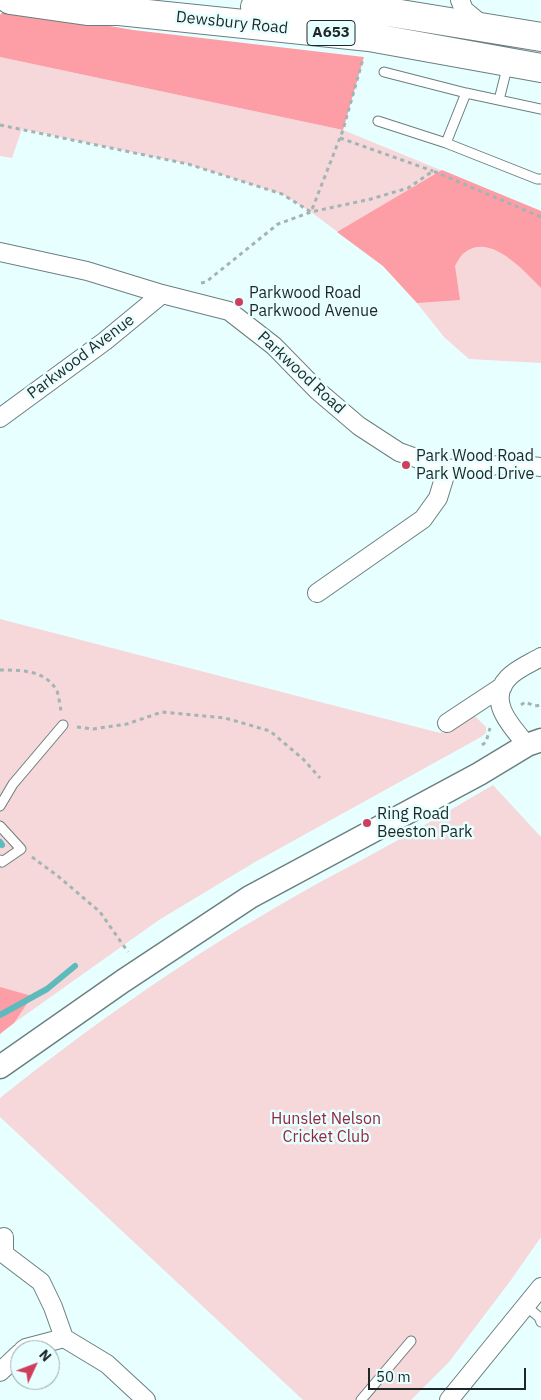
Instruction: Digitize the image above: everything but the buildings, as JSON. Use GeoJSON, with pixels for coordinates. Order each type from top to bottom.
{"type":"FeatureCollection","features":[{"type":"Feature","properties":{"kind":"main road","name":"Dewsbury Road"},"geometry":{"type":"LineString","coordinates":[[10,0],[87,11],[119,4],[369,37],[541,68]]}},
{"type":"Feature","properties":{"kind":"main road","name":"Dewsbury Road"},"geometry":{"type":"LineString","coordinates":[[186,0],[280,10],[388,12],[541,37]]}},
{"type":"Feature","properties":{"kind":"main road"},"geometry":{"type":"LineString","coordinates":[[332,0],[388,12]]}},
{"type":"Feature","properties":{"kind":"street"},"geometry":{"type":"LineString","coordinates":[[460,0],[464,10],[485,28]]}},
{"type":"Feature","properties":{"kind":"street","name":"Parkwood Road"},"geometry":{"type":"LineString","coordinates":[[0,252],[87,270],[162,294],[229,310],[274,346],[318,391],[358,426],[399,452],[447,469],[514,464],[541,467]]}},
{"type":"Feature","properties":{"kind":"street","name":"Parkwood Avenue"},"geometry":{"type":"LineString","coordinates":[[0,418],[105,341],[162,294]]}},
{"type":"Feature","properties":{"kind":"street"},"geometry":{"type":"LineString","coordinates":[[317,593],[423,519],[438,498],[447,469]]}},
{"type":"Feature","properties":{"kind":"street"},"geometry":{"type":"LineString","coordinates":[[534,743],[505,718],[499,700],[502,686],[508,677],[541,657]]}},
{"type":"Feature","properties":{"kind":"street"},"geometry":{"type":"LineString","coordinates":[[448,723],[502,686]]}},
{"type":"Feature","properties":{"kind":"street"},"geometry":{"type":"LineString","coordinates":[[0,1067],[140,969],[250,897],[534,743],[541,727]]}},
{"type":"Feature","properties":{"kind":"street"},"geometry":{"type":"LineString","coordinates":[[2,1245],[40,1282],[53,1307],[64,1338],[107,1364],[146,1400]]}},
{"type":"Feature","properties":{"kind":"street"},"geometry":{"type":"LineString","coordinates":[[449,1400],[541,1288]]}},
{"type":"Feature","properties":{"kind":"street"},"geometry":{"type":"LineString","coordinates":[[56,1340],[64,1338]]}},
{"type":"Feature","properties":{"kind":"street"},"geometry":{"type":"LineString","coordinates":[[0,1372],[10,1362]]}},
{"type":"Feature","properties":{"kind":"lane"},"geometry":{"type":"LineString","coordinates":[[499,100],[509,62]]}},
{"type":"Feature","properties":{"kind":"lane"},"geometry":{"type":"LineString","coordinates":[[384,72],[466,93],[541,109]]}},
{"type":"Feature","properties":{"kind":"lane"},"geometry":{"type":"LineString","coordinates":[[446,143],[466,93]]}},
{"type":"Feature","properties":{"kind":"lane"},"geometry":{"type":"LineString","coordinates":[[378,122],[446,143],[541,179]]}},
{"type":"Feature","properties":{"kind":"lane"},"geometry":{"type":"LineString","coordinates":[[0,806],[13,784],[63,725]]}},
{"type":"Feature","properties":{"kind":"lane"},"geometry":{"type":"LineString","coordinates":[[0,826],[21,849],[2,862],[0,860]]}},
{"type":"Feature","properties":{"kind":"lane"},"geometry":{"type":"LineString","coordinates":[[526,1306],[539,1317],[541,1322]]}},
{"type":"Feature","properties":{"kind":"lane"},"geometry":{"type":"LineString","coordinates":[[361,1400],[411,1341]]}},
{"type":"Feature","properties":{"kind":"path"},"geometry":{"type":"LineString","coordinates":[[311,212],[340,138],[369,37]]}},
{"type":"Feature","properties":{"kind":"path"},"geometry":{"type":"LineString","coordinates":[[0,125],[188,164],[282,194],[311,212]]}},
{"type":"Feature","properties":{"kind":"path"},"geometry":{"type":"LineString","coordinates":[[340,138],[433,171],[541,216]]}},
{"type":"Feature","properties":{"kind":"path"},"geometry":{"type":"LineString","coordinates":[[197,284],[206,282],[278,224],[311,212],[371,199],[408,188],[433,171]]}},
{"type":"Feature","properties":{"kind":"path"},"geometry":{"type":"LineString","coordinates":[[0,670],[24,670],[46,678],[57,692],[63,725],[92,729],[127,724],[162,712],[225,718],[270,731],[303,759],[320,778]]}},
{"type":"Feature","properties":{"kind":"path"},"geometry":{"type":"LineString","coordinates":[[21,849],[59,877],[100,912],[140,969]]}},
{"type":"Feature","properties":{"kind":"green space"},"geometry":{"type":"Polygon","coordinates":[[[0,57],[343,130],[541,211],[541,363],[469,359],[444,337],[417,303],[383,266],[311,212],[282,194],[188,164],[22,129],[12,158],[0,156],[0,57]]]}},
{"type":"Feature","properties":{"kind":"green space"},"geometry":{"type":"Polygon","coordinates":[[[0,619],[440,733],[465,717],[476,717],[486,727],[486,733],[255,862],[159,920],[0,1033],[0,619]]]}},
{"type":"Feature","properties":{"kind":"green space","name":"Hunslet Nelson Cricket Club"},"geometry":{"type":"Polygon","coordinates":[[[493,785],[541,837],[541,1237],[449,1362],[411,1400],[303,1400],[0,1117],[0,1098],[108,1016],[221,940],[493,785]]]}},
{"type":"Feature","properties":{"kind":"shaded area"},"geometry":{"type":"Polygon","coordinates":[[[6,8],[133,30],[364,57],[343,130],[0,57],[0,15],[6,8]]]}},
{"type":"Feature","properties":{"kind":"shaded area"},"geometry":{"type":"Polygon","coordinates":[[[442,170],[541,211],[541,288],[516,263],[506,256],[484,247],[474,248],[464,253],[455,266],[460,300],[417,303],[383,266],[337,232],[442,170]]]}},
{"type":"Feature","properties":{"kind":"shaded area"},"geometry":{"type":"Polygon","coordinates":[[[0,987],[32,996],[14,1023],[0,1034],[0,987]]]}},
{"type":"Feature","properties":{"kind":"waterway"},"geometry":{"type":"LineString","coordinates":[[0,1015],[47,989],[75,966]]}},
{"type":"Feature","properties":{"kind":"place","name":"Parkwood Road Parkwood Avenue"},"geometry":{"type":"Point","coordinates":[239,302]}},
{"type":"Feature","properties":{"kind":"place","name":"Park Wood Road Park Wood Drive"},"geometry":{"type":"Point","coordinates":[406,465]}},
{"type":"Feature","properties":{"kind":"place","name":"Ring Road Beeston Park"},"geometry":{"type":"Point","coordinates":[367,823]}}]}
